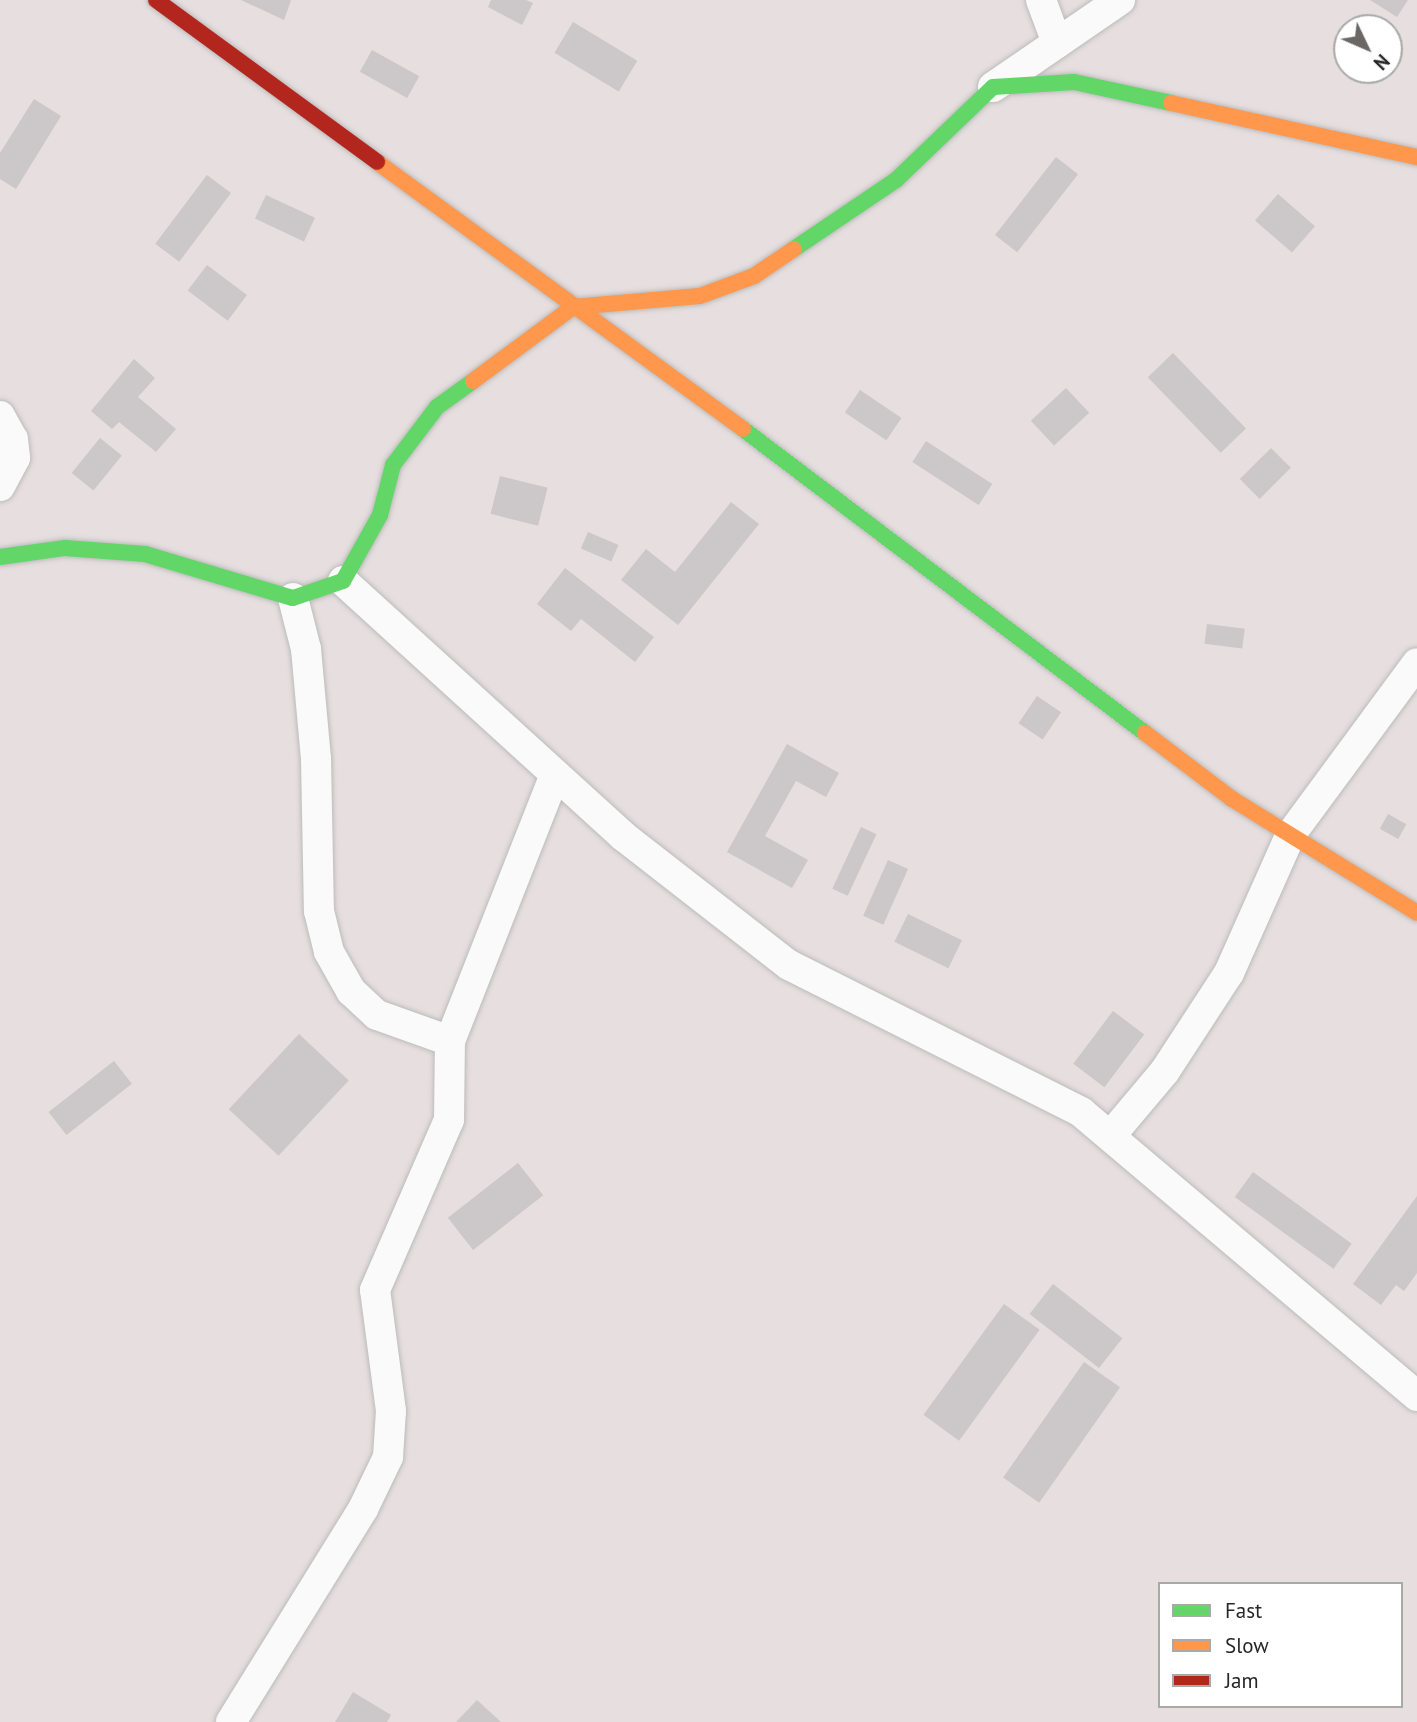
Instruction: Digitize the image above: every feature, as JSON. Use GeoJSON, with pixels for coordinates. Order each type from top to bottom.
{"type":"FeatureCollection","features":[{"type":"Feature","properties":{"kind":"street"},"geometry":{"type":"LineString","coordinates":[[156,0],[1233,799],[1417,914]]}},
{"type":"Feature","properties":{"kind":"street"},"geometry":{"type":"LineString","coordinates":[[1041,0],[1057,43]]}},
{"type":"Feature","properties":{"kind":"street"},"geometry":{"type":"LineString","coordinates":[[0,557],[65,548],[145,554],[293,598],[343,581],[380,515],[393,465],[411,437],[437,407],[573,307],[700,296],[754,276],[896,180],[993,87],[1120,0]]}},
{"type":"Feature","properties":{"kind":"street"},"geometry":{"type":"LineString","coordinates":[[993,87],[1074,82],[1417,157]]}},
{"type":"Feature","properties":{"kind":"street"},"geometry":{"type":"LineString","coordinates":[[0,416],[13,439],[15,458],[0,486]]}},
{"type":"Feature","properties":{"kind":"street"},"geometry":{"type":"LineString","coordinates":[[343,581],[623,836],[789,965],[1051,1095],[1112,1134],[1417,1396]]}},
{"type":"Feature","properties":{"kind":"street"},"geometry":{"type":"LineString","coordinates":[[293,598],[308,677],[319,911],[329,952],[351,991],[377,1015],[450,1041]]}},
{"type":"Feature","properties":{"kind":"street"},"geometry":{"type":"LineString","coordinates":[[1112,1134],[1165,1072],[1229,973],[1291,834],[1417,663]]}},
{"type":"Feature","properties":{"kind":"street"},"geometry":{"type":"LineString","coordinates":[[231,1722],[363,1509],[388,1457],[391,1411],[374,1290],[449,1120],[450,1041],[555,775]]}},
{"type":"Feature","properties":{"kind":"building"},"geometry":{"type":"Polygon","coordinates":[[[241,0],[291,0],[284,20],[241,0]]]}},
{"type":"Feature","properties":{"kind":"building"},"geometry":{"type":"Polygon","coordinates":[[[491,0],[526,0],[533,3],[522,25],[488,7],[491,0]]]}},
{"type":"Feature","properties":{"kind":"building"},"geometry":{"type":"Polygon","coordinates":[[[1370,0],[1408,0],[1399,14],[1392,14],[1370,0]]]}},
{"type":"Feature","properties":{"kind":"building"},"geometry":{"type":"Polygon","coordinates":[[[573,22],[637,61],[619,91],[554,53],[573,22]]]}},
{"type":"Feature","properties":{"kind":"building"},"geometry":{"type":"Polygon","coordinates":[[[372,50],[419,76],[407,98],[360,72],[372,50]]]}},
{"type":"Feature","properties":{"kind":"building"},"geometry":{"type":"Polygon","coordinates":[[[34,99],[61,116],[16,189],[0,179],[0,153],[34,99]]]}},
{"type":"Feature","properties":{"kind":"building"},"geometry":{"type":"Polygon","coordinates":[[[1056,157],[1078,174],[1017,252],[995,235],[1056,157]]]}},
{"type":"Feature","properties":{"kind":"building"},"geometry":{"type":"Polygon","coordinates":[[[207,175],[231,193],[179,262],[155,244],[207,175]]]}},
{"type":"Feature","properties":{"kind":"building"},"geometry":{"type":"Polygon","coordinates":[[[1278,194],[1315,226],[1292,253],[1255,220],[1278,194]]]}},
{"type":"Feature","properties":{"kind":"building"},"geometry":{"type":"Polygon","coordinates":[[[266,195],[315,218],[304,241],[255,219],[266,195]]]}},
{"type":"Feature","properties":{"kind":"building"},"geometry":{"type":"Polygon","coordinates":[[[207,265],[247,295],[228,321],[188,291],[207,265]]]}},
{"type":"Feature","properties":{"kind":"building"},"geometry":{"type":"Polygon","coordinates":[[[1173,353],[1246,429],[1221,453],[1148,377],[1173,353]]]}},
{"type":"Feature","properties":{"kind":"building"},"geometry":{"type":"Polygon","coordinates":[[[134,359],[155,378],[138,397],[176,429],[156,452],[119,422],[112,429],[91,411],[134,359]]]}},
{"type":"Feature","properties":{"kind":"building"},"geometry":{"type":"Polygon","coordinates":[[[1066,388],[1089,413],[1054,446],[1031,421],[1066,388]]]}},
{"type":"Feature","properties":{"kind":"building"},"geometry":{"type":"Polygon","coordinates":[[[860,390],[901,418],[886,440],[845,412],[860,390]]]}},
{"type":"Feature","properties":{"kind":"building"},"geometry":{"type":"Polygon","coordinates":[[[100,438],[122,456],[93,491],[72,473],[100,438]]]}},
{"type":"Feature","properties":{"kind":"building"},"geometry":{"type":"Polygon","coordinates":[[[926,441],[992,484],[979,505],[912,462],[926,441]]]}},
{"type":"Feature","properties":{"kind":"building"},"geometry":{"type":"Polygon","coordinates":[[[1271,448],[1291,468],[1260,499],[1240,479],[1271,448]]]}},
{"type":"Feature","properties":{"kind":"building"},"geometry":{"type":"Polygon","coordinates":[[[500,476],[548,488],[538,526],[491,514],[500,476]]]}},
{"type":"Feature","properties":{"kind":"building"},"geometry":{"type":"Polygon","coordinates":[[[731,502],[759,524],[678,625],[621,580],[646,549],[675,572],[731,502]]]}},
{"type":"Feature","properties":{"kind":"building"},"geometry":{"type":"Polygon","coordinates":[[[588,532],[618,545],[611,561],[581,549],[588,532]]]}},
{"type":"Feature","properties":{"kind":"building"},"geometry":{"type":"Polygon","coordinates":[[[565,568],[654,637],[635,662],[581,619],[571,631],[537,604],[565,568]]]}},
{"type":"Feature","properties":{"kind":"building"},"geometry":{"type":"Polygon","coordinates":[[[1207,624],[1245,629],[1242,648],[1205,644],[1207,624]]]}},
{"type":"Feature","properties":{"kind":"building"},"geometry":{"type":"Polygon","coordinates":[[[1037,696],[1061,712],[1043,740],[1019,723],[1037,696]]]}},
{"type":"Feature","properties":{"kind":"building"},"geometry":{"type":"Polygon","coordinates":[[[787,744],[839,773],[826,797],[796,781],[765,836],[808,860],[792,888],[727,852],[787,744]]]}},
{"type":"Feature","properties":{"kind":"building"},"geometry":{"type":"Polygon","coordinates":[[[1388,814],[1406,824],[1398,839],[1380,829],[1388,814]]]}},
{"type":"Feature","properties":{"kind":"building"},"geometry":{"type":"Polygon","coordinates":[[[861,827],[876,834],[848,896],[832,889],[861,827]]]}},
{"type":"Feature","properties":{"kind":"building"},"geometry":{"type":"Polygon","coordinates":[[[888,860],[908,869],[883,925],[863,916],[888,860]]]}},
{"type":"Feature","properties":{"kind":"building"},"geometry":{"type":"Polygon","coordinates":[[[908,914],[962,940],[948,968],[894,942],[908,914]]]}},
{"type":"Feature","properties":{"kind":"building"},"geometry":{"type":"Polygon","coordinates":[[[1113,1011],[1144,1034],[1104,1087],[1073,1064],[1113,1011]]]}},
{"type":"Feature","properties":{"kind":"building"},"geometry":{"type":"Polygon","coordinates":[[[299,1034],[349,1080],[278,1156],[229,1109],[299,1034]]]}},
{"type":"Feature","properties":{"kind":"building"},"geometry":{"type":"Polygon","coordinates":[[[114,1061],[132,1084],[66,1135],[49,1112],[114,1061]]]}},
{"type":"Feature","properties":{"kind":"building"},"geometry":{"type":"Polygon","coordinates":[[[518,1163],[543,1195],[473,1250],[448,1218],[518,1163]]]}},
{"type":"Feature","properties":{"kind":"building"},"geometry":{"type":"Polygon","coordinates":[[[1253,1172],[1352,1244],[1333,1269],[1235,1197],[1253,1172]]]}},
{"type":"Feature","properties":{"kind":"building"},"geometry":{"type":"Polygon","coordinates":[[[1417,1196],[1417,1273],[1404,1291],[1396,1285],[1381,1305],[1353,1284],[1417,1196]]]}},
{"type":"Feature","properties":{"kind":"building"},"geometry":{"type":"Polygon","coordinates":[[[1053,1284],[1122,1338],[1099,1368],[1030,1314],[1053,1284]]]}},
{"type":"Feature","properties":{"kind":"building"},"geometry":{"type":"Polygon","coordinates":[[[1004,1304],[1040,1330],[959,1441],[923,1415],[1004,1304]]]}},
{"type":"Feature","properties":{"kind":"building"},"geometry":{"type":"Polygon","coordinates":[[[1084,1362],[1120,1387],[1039,1503],[1003,1478],[1084,1362]]]}},
{"type":"Feature","properties":{"kind":"building"},"geometry":{"type":"Polygon","coordinates":[[[353,1692],[391,1715],[387,1722],[335,1722],[353,1692]]]}},
{"type":"Feature","properties":{"kind":"building"},"geometry":{"type":"Polygon","coordinates":[[[477,1700],[501,1722],[456,1722],[477,1700]]]}},
{"type":"Feature","properties":{"kind":"traffic: fast"},"geometry":{"type":"LineString","coordinates":[[794,249],[896,180],[993,87],[1074,82],[1171,103]]}},
{"type":"Feature","properties":{"kind":"traffic: fast"},"geometry":{"type":"LineString","coordinates":[[0,557],[65,548],[145,554],[293,598],[343,581],[380,515],[393,465],[437,407],[473,381]]}},
{"type":"Feature","properties":{"kind":"traffic: fast"},"geometry":{"type":"LineString","coordinates":[[743,429],[1145,733]]}},
{"type":"Feature","properties":{"kind":"traffic: slow"},"geometry":{"type":"LineString","coordinates":[[1171,103],[1417,157]]}},
{"type":"Feature","properties":{"kind":"traffic: slow"},"geometry":{"type":"LineString","coordinates":[[377,162],[743,429]]}},
{"type":"Feature","properties":{"kind":"traffic: slow"},"geometry":{"type":"LineString","coordinates":[[473,381],[573,307],[700,296],[754,276],[794,249]]}},
{"type":"Feature","properties":{"kind":"traffic: slow"},"geometry":{"type":"LineString","coordinates":[[1145,733],[1232,799],[1417,913]]}},
{"type":"Feature","properties":{"kind":"traffic: jam"},"geometry":{"type":"LineString","coordinates":[[156,0],[377,162]]}}]}
